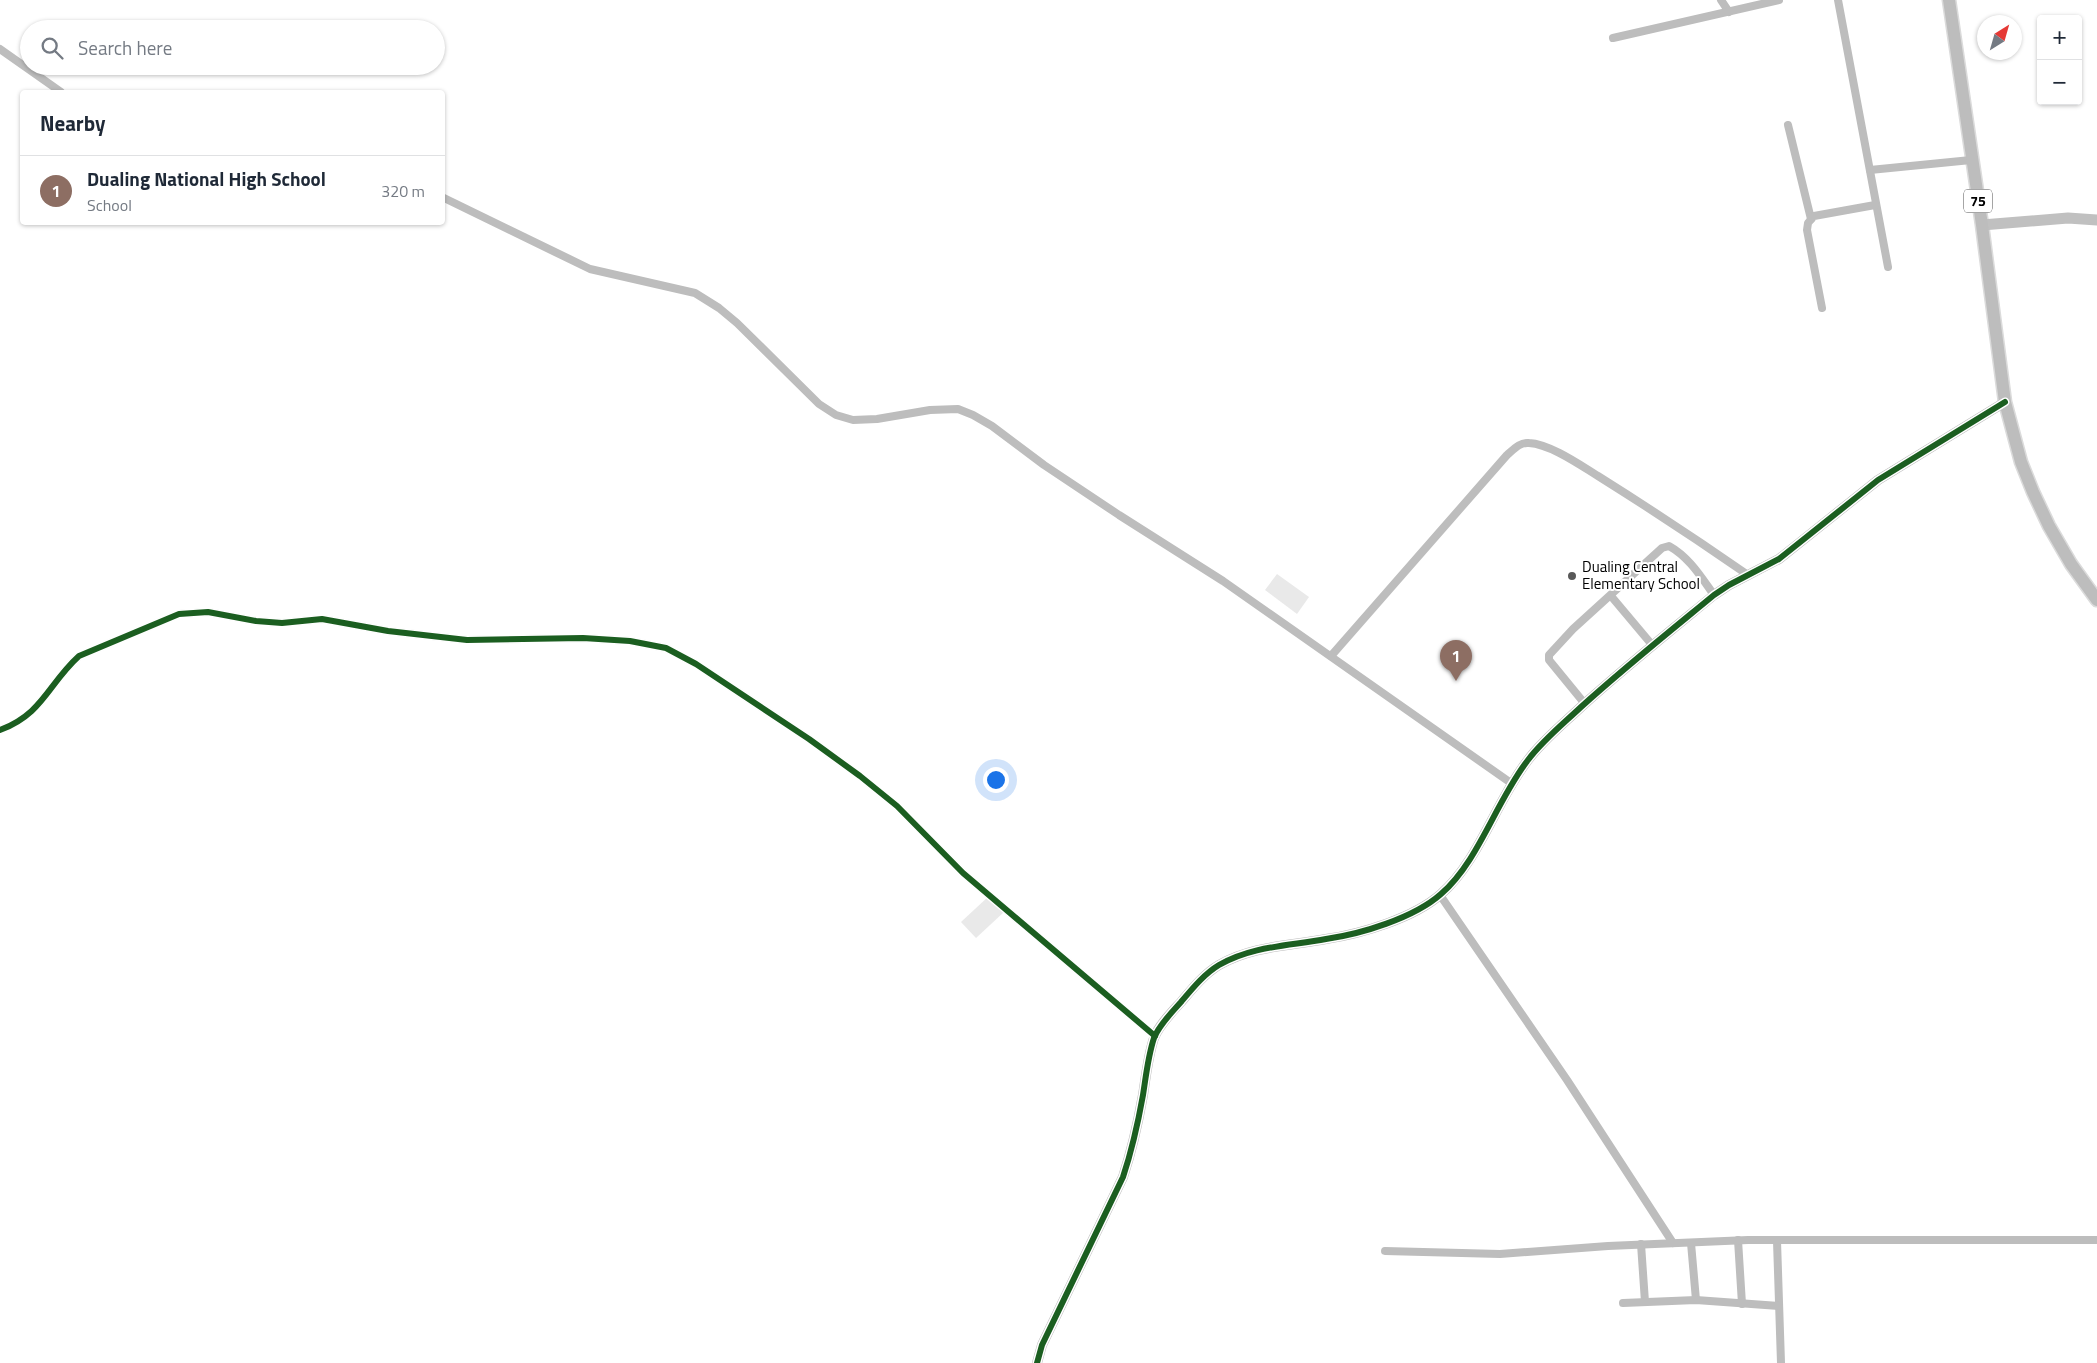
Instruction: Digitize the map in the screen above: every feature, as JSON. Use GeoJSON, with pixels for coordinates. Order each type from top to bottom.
{"type":"FeatureCollection","features":[{"type":"Feature","properties":{"kind":"highway","name":"75"},"geometry":{"type":"LineString","coordinates":[[1949,0],[1982,225],[2005,402],[2014,436],[2033,492],[2049,526],[2071,564],[2097,600]]}},
{"type":"Feature","properties":{"kind":"main road"},"geometry":{"type":"LineString","coordinates":[[1982,225],[2068,218],[2097,220]]}},
{"type":"Feature","properties":{"kind":"street"},"geometry":{"type":"LineString","coordinates":[[1721,0],[1729,12]]}},
{"type":"Feature","properties":{"kind":"street"},"geometry":{"type":"LineString","coordinates":[[1613,38],[1779,0]]}},
{"type":"Feature","properties":{"kind":"street"},"geometry":{"type":"LineString","coordinates":[[1838,0],[1888,267]]}},
{"type":"Feature","properties":{"kind":"street"},"geometry":{"type":"LineString","coordinates":[[0,49],[20,63]]}},
{"type":"Feature","properties":{"kind":"street"},"geometry":{"type":"LineString","coordinates":[[37,75],[58,90]]}},
{"type":"Feature","properties":{"kind":"street"},"geometry":{"type":"LineString","coordinates":[[1788,125],[1811,219],[1806,230],[1822,308]]}},
{"type":"Feature","properties":{"kind":"street"},"geometry":{"type":"LineString","coordinates":[[1870,170],[1971,160]]}},
{"type":"Feature","properties":{"kind":"street"},"geometry":{"type":"LineString","coordinates":[[445,198],[590,269],[695,293],[719,308],[819,404],[836,415],[853,420],[877,419],[930,410],[958,409],[973,415],[992,426],[1044,465],[1223,581],[1511,782]]}},
{"type":"Feature","properties":{"kind":"street"},"geometry":{"type":"LineString","coordinates":[[1811,219],[1821,214],[1875,205]]}},
{"type":"Feature","properties":{"kind":"street"},"geometry":{"type":"LineString","coordinates":[[1037,1363],[1042,1345],[1123,1177],[1132,1148],[1155,1036],[1171,1013],[1204,976],[1216,966],[1231,958],[1261,948],[1326,939],[1357,932],[1394,920],[1424,906],[1440,895],[1466,865],[1511,782],[1545,740],[1585,704],[1714,595],[1793,550],[1878,480],[2005,402]]}},
{"type":"Feature","properties":{"kind":"street"},"geometry":{"type":"LineString","coordinates":[[1330,656],[1506,454],[1518,444],[1529,442],[1548,448],[1581,466],[1647,507],[1748,575]]}},
{"type":"Feature","properties":{"kind":"street"},"geometry":{"type":"LineString","coordinates":[[1585,704],[1549,660],[1548,655],[1573,629],[1662,548],[1669,546],[1690,562],[1714,595]]}},
{"type":"Feature","properties":{"kind":"street"},"geometry":{"type":"LineString","coordinates":[[1611,596],[1653,646]]}},
{"type":"Feature","properties":{"kind":"street"},"geometry":{"type":"LineString","coordinates":[[0,730],[14,725],[29,715],[79,656],[179,614],[197,612],[282,623],[322,619],[388,631],[467,640],[593,639],[630,641],[666,648],[696,664],[810,739],[860,776],[897,806],[963,873],[1155,1036]]}},
{"type":"Feature","properties":{"kind":"street"},"geometry":{"type":"LineString","coordinates":[[1440,895],[1567,1080],[1673,1243]]}},
{"type":"Feature","properties":{"kind":"street"},"geometry":{"type":"LineString","coordinates":[[1385,1251],[1500,1254],[1641,1244],[1738,1240],[2097,1240]]}},
{"type":"Feature","properties":{"kind":"street"},"geometry":{"type":"LineString","coordinates":[[1738,1240],[1742,1304]]}},
{"type":"Feature","properties":{"kind":"street"},"geometry":{"type":"LineString","coordinates":[[1777,1241],[1781,1363]]}},
{"type":"Feature","properties":{"kind":"street"},"geometry":{"type":"LineString","coordinates":[[1691,1243],[1696,1300]]}},
{"type":"Feature","properties":{"kind":"street"},"geometry":{"type":"LineString","coordinates":[[1641,1244],[1645,1302]]}},
{"type":"Feature","properties":{"kind":"street"},"geometry":{"type":"LineString","coordinates":[[1623,1303],[1696,1300],[1779,1306]]}},
{"type":"Feature","properties":{"kind":"shaded area"},"geometry":{"type":"Polygon","coordinates":[[[1277,574],[1309,597],[1297,614],[1265,590],[1277,574]]]}},
{"type":"Feature","properties":{"kind":"shaded area"},"geometry":{"type":"Polygon","coordinates":[[[989,896],[1004,912],[976,938],[961,922],[989,896]]]}},
{"type":"Feature","properties":{"kind":"cycle path"},"geometry":{"type":"LineString","coordinates":[[1037,1363],[1042,1345],[1123,1177],[1137,1126],[1154,1038],[1166,1019],[1203,977],[1219,965],[1244,954],[1271,947],[1340,937],[1371,929],[1402,917],[1430,903],[1441,894],[1466,865],[1506,794],[1528,760],[1553,732],[1614,678],[1714,595],[1779,559],[1878,480],[2005,402]]}},
{"type":"Feature","properties":{"kind":"cycle path"},"geometry":{"type":"LineString","coordinates":[[0,730],[26,716],[36,707],[79,656],[179,614],[208,612],[256,621],[282,623],[322,619],[388,631],[467,640],[583,638],[630,641],[666,648],[696,664],[809,739],[860,776],[897,806],[963,873],[1155,1036]]}},
{"type":"Feature","properties":{"kind":"place","name":"Dualing Central Elementary School"},"geometry":{"type":"Point","coordinates":[1572,576]}},
{"type":"Feature","properties":{"kind":"place","name":"Dualing National High School"},"geometry":{"type":"Point","coordinates":[1456,681]}}]}
